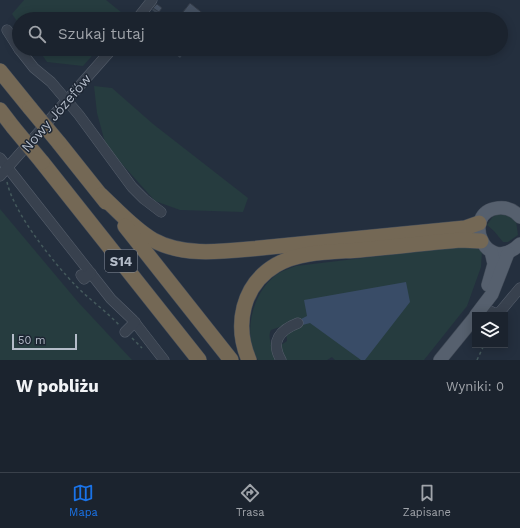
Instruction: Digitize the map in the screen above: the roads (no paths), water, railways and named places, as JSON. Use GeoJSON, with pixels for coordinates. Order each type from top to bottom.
{"type":"FeatureCollection","features":[{"type":"Feature","properties":{"kind":"highway","name":"S14"},"geometry":{"type":"LineString","coordinates":[[0,70],[231,360]]}},
{"type":"Feature","properties":{"kind":"highway","name":"S14"},"geometry":{"type":"LineString","coordinates":[[0,110],[199,360]]}},
{"type":"Feature","properties":{"kind":"highway"},"geometry":{"type":"LineString","coordinates":[[101,195],[153,240],[190,251],[216,252],[465,228],[479,223]]}},
{"type":"Feature","properties":{"kind":"highway"},"geometry":{"type":"LineString","coordinates":[[249,360],[242,337],[241,322],[243,307],[249,292],[256,282],[277,264],[318,253],[460,240],[486,246]]}},
{"type":"Feature","properties":{"kind":"main road"},"geometry":{"type":"LineString","coordinates":[[478,312],[494,264],[478,229],[479,223],[483,217],[495,208],[510,209],[520,217]]}},
{"type":"Feature","properties":{"kind":"main road"},"geometry":{"type":"LineString","coordinates":[[486,246],[502,254],[508,253],[520,244]]}},
{"type":"Feature","properties":{"kind":"main road"},"geometry":{"type":"LineString","coordinates":[[479,312],[495,288],[508,253]]}},
{"type":"Feature","properties":{"kind":"main road"},"geometry":{"type":"LineString","coordinates":[[440,360],[472,320]]}},
{"type":"Feature","properties":{"kind":"street"},"geometry":{"type":"LineString","coordinates":[[143,12],[152,0]]}},
{"type":"Feature","properties":{"kind":"street"},"geometry":{"type":"LineString","coordinates":[[8,30],[12,37]]}},
{"type":"Feature","properties":{"kind":"street"},"geometry":{"type":"LineString","coordinates":[[25,56],[34,68],[51,82],[66,102],[79,115],[132,187],[144,199],[161,212]]}},
{"type":"Feature","properties":{"kind":"street","name":"Nowy Józefów"},"geometry":{"type":"LineString","coordinates":[[4,171],[106,56]]}},
{"type":"Feature","properties":{"kind":"street"},"geometry":{"type":"LineString","coordinates":[[0,158],[4,171],[86,274],[135,322],[164,360]]}},
{"type":"Feature","properties":{"kind":"street"},"geometry":{"type":"LineString","coordinates":[[501,312],[520,288]]}},
{"type":"Feature","properties":{"kind":"street"},"geometry":{"type":"LineString","coordinates":[[125,332],[135,322]]}},
{"type":"Feature","properties":{"kind":"street"},"geometry":{"type":"LineString","coordinates":[[281,360],[276,348],[278,337],[284,328],[298,323]]}},
{"type":"Feature","properties":{"kind":"water"},"geometry":{"type":"Polygon","coordinates":[[[406,282],[410,302],[365,360],[361,360],[310,323],[299,326],[297,321],[307,316],[304,300],[406,282]]]}}]}
